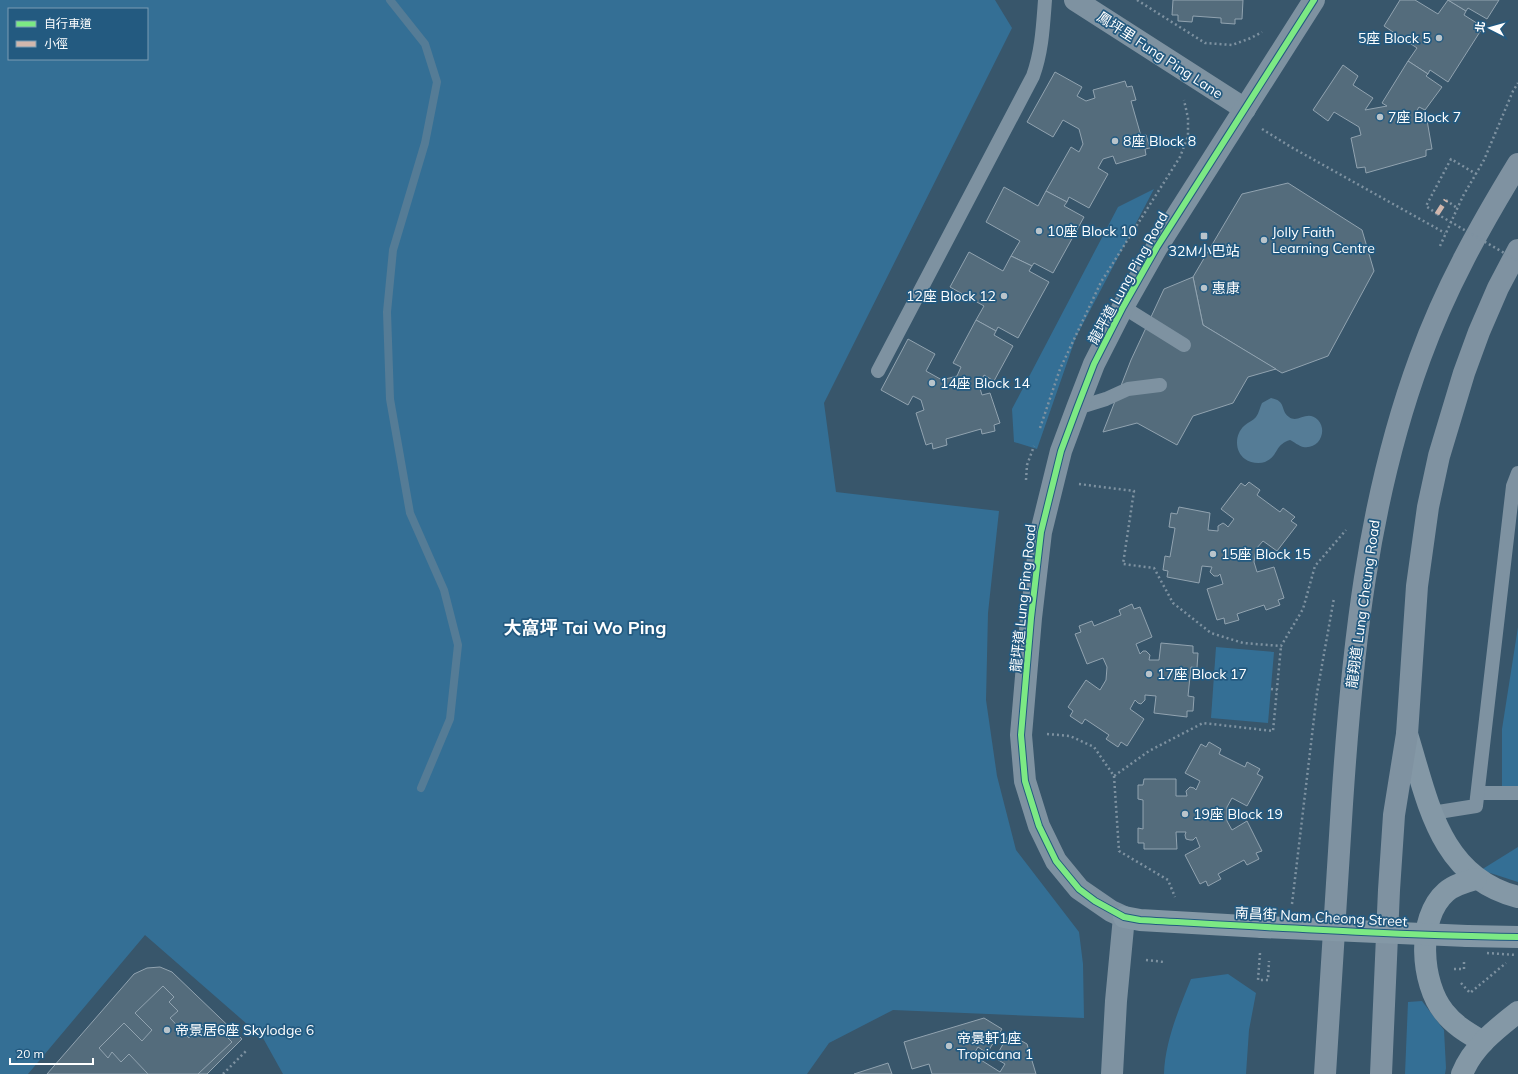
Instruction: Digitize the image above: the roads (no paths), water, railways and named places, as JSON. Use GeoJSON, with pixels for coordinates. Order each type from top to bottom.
{"type":"FeatureCollection","features":[{"type":"Feature","properties":{"kind":"highway","name":"龍翔道 Lung Cheung Road"},"geometry":{"type":"LineString","coordinates":[[1325,1074],[1350,696],[1360,602],[1379,499],[1405,402],[1437,315],[1457,270],[1476,234],[1518,164]]}},
{"type":"Feature","properties":{"kind":"highway"},"geometry":{"type":"LineString","coordinates":[[1381,1074],[1389,890],[1394,815],[1407,734],[1417,586],[1428,507],[1450,415],[1479,332],[1498,288],[1518,250]]}},
{"type":"Feature","properties":{"kind":"main road"},"geometry":{"type":"LineString","coordinates":[[1407,734],[1432,813],[1442,838],[1452,854],[1476,879],[1492,888],[1518,897]]}},
{"type":"Feature","properties":{"kind":"main road"},"geometry":{"type":"LineString","coordinates":[[1476,879],[1458,884],[1446,892],[1437,902],[1430,917],[1424,954],[1427,972],[1434,994],[1443,1011],[1456,1026],[1483,1042]]}},
{"type":"Feature","properties":{"kind":"main road","name":"南昌街 Nam Cheong Street"},"geometry":{"type":"LineString","coordinates":[[1124,917],[1140,920],[1262,927],[1518,937]]}},
{"type":"Feature","properties":{"kind":"main road"},"geometry":{"type":"LineString","coordinates":[[1462,1074],[1465,1066],[1483,1042],[1518,1012]]}},
{"type":"Feature","properties":{"kind":"street","name":"鳳坪里 Fung Ping Lane"},"geometry":{"type":"LineString","coordinates":[[1075,0],[1244,110]]}},
{"type":"Feature","properties":{"kind":"street","name":"龍坪道 Lung Ping Road"},"geometry":{"type":"LineString","coordinates":[[1124,917],[1106,908],[1080,889],[1056,861],[1039,826],[1025,781],[1021,735],[1031,618],[1041,532],[1061,451],[1094,364],[1122,307],[1157,247],[1314,0]]}},
{"type":"Feature","properties":{"kind":"street"},"geometry":{"type":"LineString","coordinates":[[1112,1074],[1116,1001],[1124,917]]}},
{"type":"Feature","properties":{"kind":"lane"},"geometry":{"type":"LineString","coordinates":[[878,371],[1033,76],[1038,62],[1043,31],[1045,0]]}},
{"type":"Feature","properties":{"kind":"lane"},"geometry":{"type":"LineString","coordinates":[[1122,307],[1184,345]]}},
{"type":"Feature","properties":{"kind":"lane"},"geometry":{"type":"LineString","coordinates":[[1077,408],[1106,399],[1128,389],[1160,385]]}},
{"type":"Feature","properties":{"kind":"lane"},"geometry":{"type":"LineString","coordinates":[[1432,813],[1476,806],[1513,486],[1518,473]]}},
{"type":"Feature","properties":{"kind":"lane"},"geometry":{"type":"LineString","coordinates":[[1478,793],[1518,793]]}},
{"type":"Feature","properties":{"kind":"waterway"},"geometry":{"type":"LineString","coordinates":[[390,0],[425,44],[437,82],[425,143],[393,250],[387,312],[390,399],[410,513],[444,590],[458,645],[450,719],[421,788]]}},
{"type":"Feature","properties":{"kind":"place","name":"5座 Block 5"},"geometry":{"type":"Point","coordinates":[1439,38]}},
{"type":"Feature","properties":{"kind":"place","name":"7座 Block 7"},"geometry":{"type":"Point","coordinates":[1380,117]}},
{"type":"Feature","properties":{"kind":"place","name":"8座 Block 8"},"geometry":{"type":"Point","coordinates":[1115,141]}},
{"type":"Feature","properties":{"kind":"place","name":"10座 Block 10"},"geometry":{"type":"Point","coordinates":[1039,231]}},
{"type":"Feature","properties":{"kind":"place","name":"32M小巴站"},"geometry":{"type":"Point","coordinates":[1204,236]}},
{"type":"Feature","properties":{"kind":"place","name":"Jolly Faith Learning Centre"},"geometry":{"type":"Point","coordinates":[1264,240]}},
{"type":"Feature","properties":{"kind":"place","name":"惠康"},"geometry":{"type":"Point","coordinates":[1204,288]}},
{"type":"Feature","properties":{"kind":"place","name":"12座 Block 12"},"geometry":{"type":"Point","coordinates":[1004,296]}},
{"type":"Feature","properties":{"kind":"place","name":"14座 Block 14"},"geometry":{"type":"Point","coordinates":[932,383]}},
{"type":"Feature","properties":{"kind":"place","name":"15座 Block 15"},"geometry":{"type":"Point","coordinates":[1213,554]}},
{"type":"Feature","properties":{"kind":"place","name":"17座 Block 17"},"geometry":{"type":"Point","coordinates":[1149,674]}},
{"type":"Feature","properties":{"kind":"place","name":"19座 Block 19"},"geometry":{"type":"Point","coordinates":[1185,814]}},
{"type":"Feature","properties":{"kind":"place","name":"帝景居6座 Skylodge 6"},"geometry":{"type":"Point","coordinates":[167,1030]}},
{"type":"Feature","properties":{"kind":"place","name":"帝景軒1座 Tropicana 1"},"geometry":{"type":"Point","coordinates":[949,1046]}},
{"type":"Feature","properties":{"kind":"district","name":"大窩坪 Tai Wo Ping"},"geometry":{"type":"Point","coordinates":[585,627]}}]}
